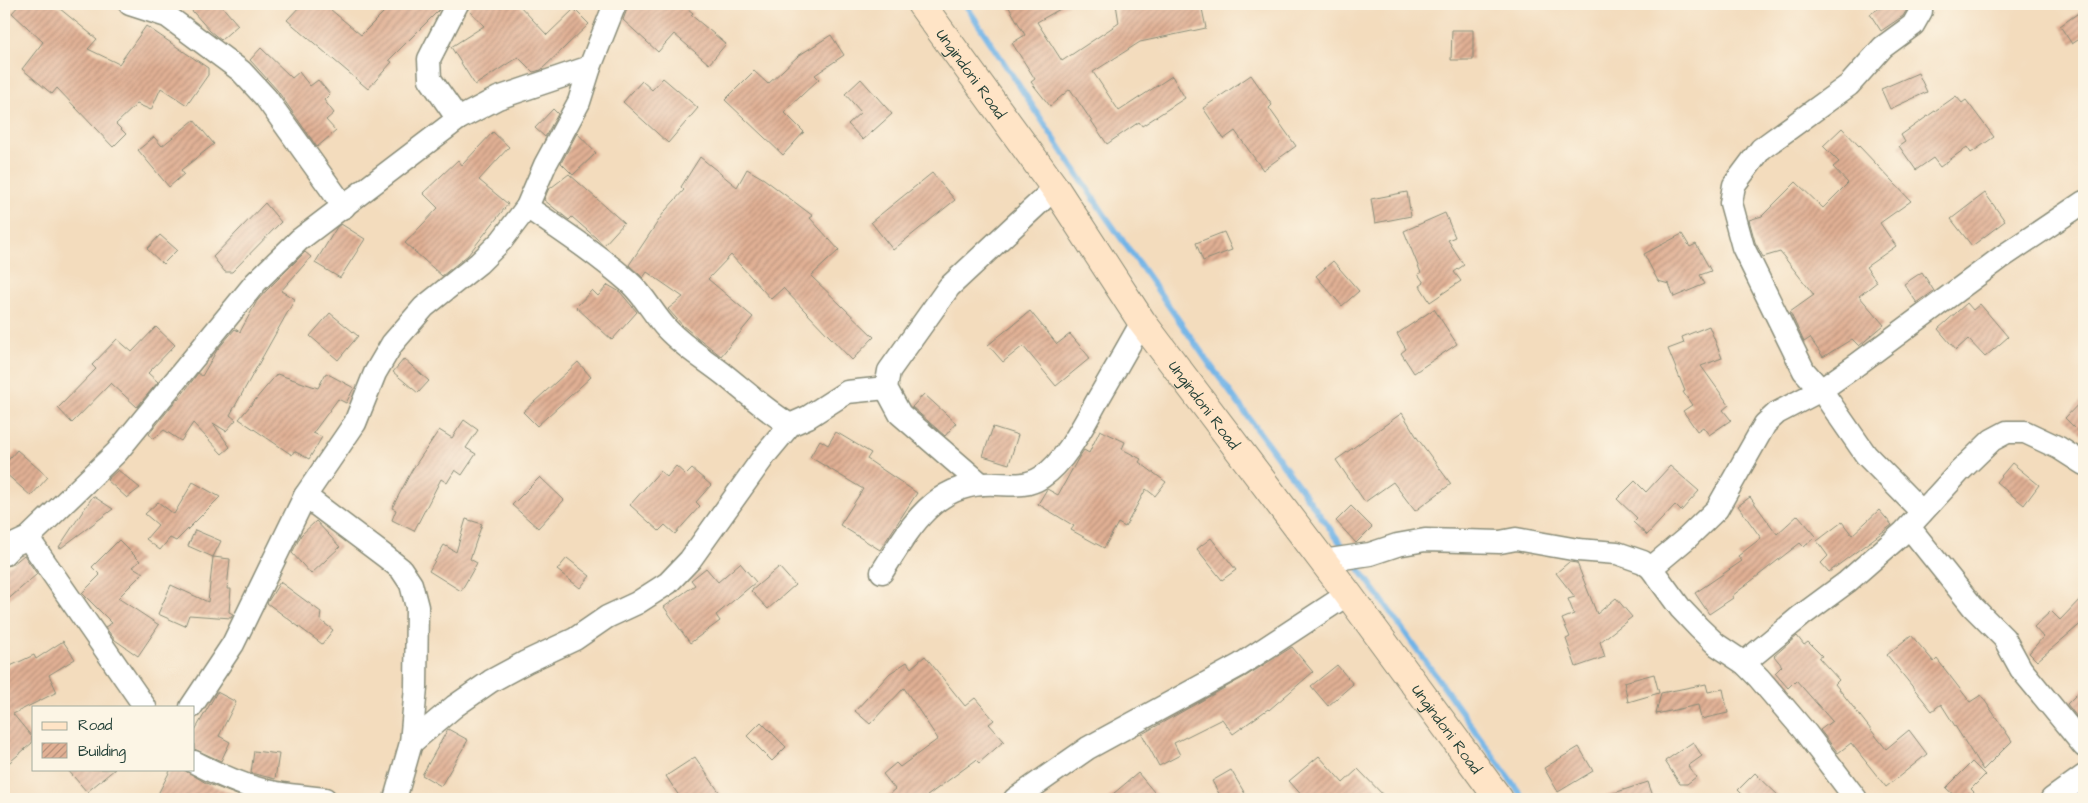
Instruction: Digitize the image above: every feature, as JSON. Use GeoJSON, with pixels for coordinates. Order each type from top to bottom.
{"type":"FeatureCollection","features":[{"type":"Feature","properties":{"kind":"main road","name":"Ungindoni Road"},"geometry":{"type":"LineString","coordinates":[[920,4],[1055,188],[1142,322],[1348,594],[1499,799]]}},
{"type":"Feature","properties":{"kind":"street"},"geometry":{"type":"LineString","coordinates":[[130,4],[167,16],[241,71],[266,98],[344,207]]}},
{"type":"Feature","properties":{"kind":"street"},"geometry":{"type":"LineString","coordinates":[[457,4],[429,59],[430,79],[458,118]]}},
{"type":"Feature","properties":{"kind":"street"},"geometry":{"type":"LineString","coordinates":[[192,706],[233,644],[305,496],[355,423],[375,373],[392,344],[424,308],[479,263],[502,240],[527,207],[545,165],[579,102],[590,67],[615,4]]}},
{"type":"Feature","properties":{"kind":"street"},"geometry":{"type":"LineString","coordinates":[[1921,4],[1921,11],[1913,24],[1883,47],[1849,85],[1761,149],[1734,185],[1730,203],[1743,247],[1804,371],[1821,390],[1866,455],[1916,519],[1973,607],[2004,638],[2021,669],[2084,746]]}},
{"type":"Feature","properties":{"kind":"street"},"geometry":{"type":"LineString","coordinates":[[4,554],[13,545],[28,538],[117,452],[256,282],[300,240],[458,118],[498,98],[590,67]]}},
{"type":"Feature","properties":{"kind":"street"},"geometry":{"type":"LineString","coordinates":[[981,484],[900,414],[886,388],[889,371],[949,287],[1055,188]]}},
{"type":"Feature","properties":{"kind":"street"},"geometry":{"type":"LineString","coordinates":[[1651,568],[1688,537],[1717,508],[1765,424],[1777,413],[1821,390],[2002,257],[2084,202]]}},
{"type":"Feature","properties":{"kind":"street"},"geometry":{"type":"LineString","coordinates":[[527,207],[584,246],[629,282],[645,299],[665,327],[686,348],[726,376],[778,418],[790,425]]}},
{"type":"Feature","properties":{"kind":"street"},"geometry":{"type":"LineString","coordinates":[[882,572],[909,530],[930,505],[956,491],[981,484],[1021,486],[1042,477],[1070,450],[1142,322]]}},
{"type":"Feature","properties":{"kind":"street"},"geometry":{"type":"LineString","coordinates":[[411,743],[455,706],[491,681],[575,639],[607,617],[637,603],[668,583],[690,560],[765,455],[790,425],[808,417],[847,392],[886,388]]}},
{"type":"Feature","properties":{"kind":"street"},"geometry":{"type":"LineString","coordinates":[[1744,663],[1801,616],[1847,582],[1916,519],[1985,446],[2007,432],[2025,432],[2059,448],[2084,464]]}},
{"type":"Feature","properties":{"kind":"street"},"geometry":{"type":"LineString","coordinates":[[305,496],[401,569],[411,584],[417,607],[416,687],[411,743],[395,799]]}},
{"type":"Feature","properties":{"kind":"street"},"geometry":{"type":"LineString","coordinates":[[28,538],[144,706]]}},
{"type":"Feature","properties":{"kind":"street"},"geometry":{"type":"LineString","coordinates":[[1323,561],[1370,554],[1397,545],[1426,540],[1500,542],[1516,539],[1578,550],[1617,553],[1642,562],[1651,568],[1681,609],[1699,628],[1717,645],[1744,663],[1806,733],[1856,799]]}},
{"type":"Feature","properties":{"kind":"street"},"geometry":{"type":"LineString","coordinates":[[1015,799],[1088,748],[1240,665],[1348,594]]}},
{"type":"Feature","properties":{"kind":"street"},"geometry":{"type":"LineString","coordinates":[[195,763],[223,777],[254,788],[324,799]]}},
{"type":"Feature","properties":{"kind":"street"},"geometry":{"type":"LineString","coordinates":[[2058,798],[2084,776]]}},
{"type":"Feature","properties":{"kind":"building"},"geometry":{"type":"Polygon","coordinates":[[[20,4],[54,4],[97,39],[88,49],[119,64],[146,26],[208,68],[208,75],[187,105],[161,88],[151,110],[137,104],[116,124],[126,134],[113,147],[57,88],[52,94],[22,69],[43,42],[12,13],[20,4]]]}},
{"type":"Feature","properties":{"kind":"building"},"geometry":{"type":"Polygon","coordinates":[[[186,4],[220,4],[238,25],[221,40],[210,31],[186,4]]]}},
{"type":"Feature","properties":{"kind":"building"},"geometry":{"type":"Polygon","coordinates":[[[302,4],[324,4],[361,35],[392,4],[442,4],[439,10],[389,60],[392,62],[368,89],[287,20],[302,4]]]}},
{"type":"Feature","properties":{"kind":"building"},"geometry":{"type":"Polygon","coordinates":[[[470,4],[518,4],[547,35],[574,9],[589,24],[541,70],[533,72],[518,57],[475,85],[451,47],[484,26],[469,10],[470,4]]]}},
{"type":"Feature","properties":{"kind":"building"},"geometry":{"type":"Polygon","coordinates":[[[632,4],[682,4],[693,13],[691,15],[726,44],[709,64],[674,34],[658,52],[623,20],[627,9],[632,4]]]}},
{"type":"Feature","properties":{"kind":"building"},"geometry":{"type":"Polygon","coordinates":[[[1007,4],[1069,4],[1037,22],[1062,61],[1119,23],[1116,4],[1201,4],[1206,28],[1140,42],[1093,72],[1119,111],[1172,76],[1185,98],[1142,126],[1139,122],[1107,144],[1070,89],[1050,106],[1031,82],[1035,79],[1012,43],[1025,35],[1007,4]]]}},
{"type":"Feature","properties":{"kind":"building"},"geometry":{"type":"Polygon","coordinates":[[[1886,4],[1908,4],[1908,8],[1903,16],[1881,31],[1870,14],[1886,4]]]}},
{"type":"Feature","properties":{"kind":"building"},"geometry":{"type":"Polygon","coordinates":[[[2084,9],[2084,36],[2072,44],[2060,26],[2084,9]]]}},
{"type":"Feature","properties":{"kind":"building"},"geometry":{"type":"Polygon","coordinates":[[[1452,30],[1473,30],[1473,60],[1451,60],[1452,30]]]}},
{"type":"Feature","properties":{"kind":"building"},"geometry":{"type":"Polygon","coordinates":[[[831,35],[844,55],[815,75],[819,79],[784,112],[804,132],[783,155],[725,100],[754,71],[768,84],[798,56],[831,35]]]}},
{"type":"Feature","properties":{"kind":"building"},"geometry":{"type":"Polygon","coordinates":[[[261,48],[292,78],[299,72],[310,86],[318,80],[330,94],[324,100],[334,113],[326,120],[336,131],[317,147],[277,90],[250,60],[261,48]]]}},
{"type":"Feature","properties":{"kind":"building"},"geometry":{"type":"Polygon","coordinates":[[[1918,73],[1927,92],[1890,109],[1881,89],[1918,73]]]}},
{"type":"Feature","properties":{"kind":"building"},"geometry":{"type":"Polygon","coordinates":[[[1251,75],[1272,105],[1269,108],[1296,146],[1263,170],[1235,131],[1224,139],[1203,108],[1251,75]]]}},
{"type":"Feature","properties":{"kind":"building"},"geometry":{"type":"Polygon","coordinates":[[[663,78],[698,108],[668,143],[623,102],[642,81],[652,90],[663,78]]]}},
{"type":"Feature","properties":{"kind":"building"},"geometry":{"type":"Polygon","coordinates":[[[861,79],[892,114],[863,140],[848,124],[861,112],[845,94],[861,79]]]}},
{"type":"Feature","properties":{"kind":"building"},"geometry":{"type":"Polygon","coordinates":[[[1956,96],[1962,103],[1966,100],[1994,137],[1971,153],[1967,147],[1940,167],[1933,158],[1916,170],[1899,146],[1905,142],[1901,135],[1956,96]]]}},
{"type":"Feature","properties":{"kind":"building"},"geometry":{"type":"Polygon","coordinates":[[[553,109],[558,114],[545,137],[535,128],[553,109]]]}},
{"type":"Feature","properties":{"kind":"building"},"geometry":{"type":"Polygon","coordinates":[[[194,120],[214,144],[181,170],[184,174],[169,187],[138,150],[154,137],[162,146],[194,120]]]}},
{"type":"Feature","properties":{"kind":"building"},"geometry":{"type":"Polygon","coordinates":[[[1842,128],[1911,201],[1880,223],[1896,246],[1866,267],[1877,282],[1859,296],[1884,325],[1859,346],[1852,339],[1823,357],[1810,338],[1804,342],[1790,312],[1814,295],[1780,252],[1763,257],[1755,242],[1749,220],[1762,216],[1796,182],[1823,208],[1848,183],[1833,167],[1839,162],[1823,146],[1842,128]]]}},
{"type":"Feature","properties":{"kind":"building"},"geometry":{"type":"Polygon","coordinates":[[[493,132],[509,147],[479,180],[508,204],[468,255],[442,276],[405,243],[438,208],[423,193],[458,160],[462,165],[493,132]]]}},
{"type":"Feature","properties":{"kind":"building"},"geometry":{"type":"Polygon","coordinates":[[[577,133],[596,153],[573,175],[561,163],[577,133]]]}},
{"type":"Feature","properties":{"kind":"building"},"geometry":{"type":"Polygon","coordinates":[[[700,157],[737,187],[747,169],[764,179],[813,216],[810,218],[839,250],[811,276],[874,337],[852,360],[783,288],[771,299],[731,255],[708,279],[753,317],[721,356],[683,326],[668,309],[683,297],[647,272],[643,278],[629,265],[665,211],[684,190],[681,187],[700,157]]]}},
{"type":"Feature","properties":{"kind":"building"},"geometry":{"type":"Polygon","coordinates":[[[932,173],[955,200],[893,250],[871,222],[932,173]]]}},
{"type":"Feature","properties":{"kind":"building"},"geometry":{"type":"Polygon","coordinates":[[[569,174],[624,223],[604,245],[572,217],[569,220],[544,200],[548,190],[569,174]]]}},
{"type":"Feature","properties":{"kind":"building"},"geometry":{"type":"Polygon","coordinates":[[[1407,192],[1411,216],[1375,223],[1371,199],[1407,192]]]}},
{"type":"Feature","properties":{"kind":"building"},"geometry":{"type":"Polygon","coordinates":[[[1985,193],[2005,221],[1972,246],[1951,219],[1985,193]]]}},
{"type":"Feature","properties":{"kind":"building"},"geometry":{"type":"Polygon","coordinates":[[[265,203],[281,222],[232,272],[225,272],[213,257],[265,203]]]}},
{"type":"Feature","properties":{"kind":"building"},"geometry":{"type":"Polygon","coordinates":[[[1445,213],[1455,237],[1448,240],[1464,265],[1454,272],[1461,281],[1430,302],[1420,286],[1424,283],[1418,274],[1421,273],[1404,231],[1445,213]]]}},
{"type":"Feature","properties":{"kind":"building"},"geometry":{"type":"Polygon","coordinates":[[[341,224],[365,239],[340,278],[315,263],[337,227],[341,224]]]}},
{"type":"Feature","properties":{"kind":"building"},"geometry":{"type":"Polygon","coordinates":[[[1224,232],[1232,250],[1203,261],[1196,243],[1224,232]]]}},
{"type":"Feature","properties":{"kind":"building"},"geometry":{"type":"Polygon","coordinates":[[[1682,234],[1690,247],[1696,244],[1711,271],[1700,275],[1705,284],[1674,297],[1669,284],[1658,281],[1644,254],[1682,234]]]}},
{"type":"Feature","properties":{"kind":"building"},"geometry":{"type":"Polygon","coordinates":[[[160,235],[177,250],[163,264],[147,249],[160,235]]]}},
{"type":"Feature","properties":{"kind":"building"},"geometry":{"type":"Polygon","coordinates":[[[305,252],[311,257],[281,291],[295,299],[230,415],[236,420],[226,431],[213,423],[230,447],[222,454],[193,423],[181,441],[164,430],[153,439],[149,434],[198,373],[202,376],[217,350],[235,329],[240,332],[257,301],[305,252]]]}},
{"type":"Feature","properties":{"kind":"building"},"geometry":{"type":"Polygon","coordinates":[[[1333,261],[1359,291],[1342,306],[1316,276],[1333,261]]]}},
{"type":"Feature","properties":{"kind":"building"},"geometry":{"type":"Polygon","coordinates":[[[1922,272],[1934,291],[1917,303],[1904,284],[1922,272]]]}},
{"type":"Feature","properties":{"kind":"building"},"geometry":{"type":"Polygon","coordinates":[[[608,285],[620,292],[637,312],[612,340],[576,307],[592,290],[598,296],[608,285]]]}},
{"type":"Feature","properties":{"kind":"building"},"geometry":{"type":"Polygon","coordinates":[[[1967,303],[1973,310],[1980,304],[2008,337],[1985,357],[1968,339],[1956,350],[1938,329],[1967,303]]]}},
{"type":"Feature","properties":{"kind":"building"},"geometry":{"type":"Polygon","coordinates":[[[1434,309],[1457,344],[1414,373],[1401,353],[1406,349],[1397,334],[1434,309]]]}},
{"type":"Feature","properties":{"kind":"building"},"geometry":{"type":"Polygon","coordinates":[[[1030,311],[1057,344],[1070,334],[1090,358],[1056,386],[1023,346],[1003,362],[988,345],[1030,311]]]}},
{"type":"Feature","properties":{"kind":"building"},"geometry":{"type":"Polygon","coordinates":[[[330,313],[358,336],[338,360],[310,336],[330,313]]]}},
{"type":"Feature","properties":{"kind":"building"},"geometry":{"type":"Polygon","coordinates":[[[1709,326],[1722,358],[1701,366],[1729,405],[1723,410],[1731,420],[1709,435],[1703,427],[1697,431],[1683,411],[1692,405],[1683,392],[1685,391],[1668,349],[1684,343],[1682,337],[1709,326]]]}},
{"type":"Feature","properties":{"kind":"building"},"geometry":{"type":"Polygon","coordinates":[[[156,327],[175,345],[148,373],[158,382],[137,407],[111,383],[72,423],[58,408],[96,369],[92,365],[117,339],[132,352],[156,327]]]}},
{"type":"Feature","properties":{"kind":"building"},"geometry":{"type":"Polygon","coordinates":[[[404,359],[429,381],[418,393],[393,372],[404,359]]]}},
{"type":"Feature","properties":{"kind":"building"},"geometry":{"type":"Polygon","coordinates":[[[578,362],[591,377],[537,426],[523,412],[578,362]]]}},
{"type":"Feature","properties":{"kind":"building"},"geometry":{"type":"Polygon","coordinates":[[[326,373],[354,388],[346,403],[338,399],[313,433],[322,437],[309,459],[294,451],[292,455],[239,419],[277,374],[318,388],[326,373]]]}},
{"type":"Feature","properties":{"kind":"building"},"geometry":{"type":"Polygon","coordinates":[[[924,394],[956,423],[945,436],[912,407],[924,394]]]}},
{"type":"Feature","properties":{"kind":"building"},"geometry":{"type":"Polygon","coordinates":[[[2084,398],[2084,437],[2065,418],[2084,398]]]}},
{"type":"Feature","properties":{"kind":"building"},"geometry":{"type":"Polygon","coordinates":[[[1402,413],[1418,439],[1451,484],[1415,511],[1393,482],[1365,502],[1336,460],[1402,413]]]}},
{"type":"Feature","properties":{"kind":"building"},"geometry":{"type":"Polygon","coordinates":[[[464,420],[478,430],[466,448],[476,454],[462,475],[455,470],[447,483],[441,479],[414,531],[392,520],[396,510],[392,508],[412,470],[439,430],[452,438],[464,420]]]}},
{"type":"Feature","properties":{"kind":"building"},"geometry":{"type":"Polygon","coordinates":[[[993,427],[1018,435],[1009,464],[983,456],[993,427]]]}},
{"type":"Feature","properties":{"kind":"building"},"geometry":{"type":"Polygon","coordinates":[[[1100,430],[1125,442],[1122,449],[1141,459],[1139,462],[1166,482],[1155,496],[1146,489],[1125,527],[1118,523],[1104,548],[1071,530],[1074,526],[1038,504],[1047,489],[1058,495],[1084,450],[1089,453],[1100,430]]]}},
{"type":"Feature","properties":{"kind":"building"},"geometry":{"type":"Polygon","coordinates":[[[836,432],[871,453],[867,459],[917,493],[880,550],[840,525],[863,489],[810,457],[820,440],[828,445],[836,432]]]}},
{"type":"Feature","properties":{"kind":"building"},"geometry":{"type":"Polygon","coordinates":[[[17,450],[48,477],[31,496],[4,472],[4,465],[17,450]]]}},
{"type":"Feature","properties":{"kind":"building"},"geometry":{"type":"Polygon","coordinates":[[[2012,463],[2039,485],[2024,505],[1996,482],[2012,463]]]}},
{"type":"Feature","properties":{"kind":"building"},"geometry":{"type":"Polygon","coordinates":[[[676,466],[686,475],[692,469],[711,485],[696,502],[700,506],[675,534],[665,525],[659,531],[630,505],[660,471],[667,477],[676,466]]]}},
{"type":"Feature","properties":{"kind":"building"},"geometry":{"type":"Polygon","coordinates":[[[1670,466],[1699,491],[1681,511],[1675,505],[1647,535],[1633,522],[1637,518],[1617,499],[1635,481],[1646,492],[1670,466]]]}},
{"type":"Feature","properties":{"kind":"building"},"geometry":{"type":"Polygon","coordinates":[[[118,470],[140,488],[127,498],[107,480],[118,470]]]}},
{"type":"Feature","properties":{"kind":"building"},"geometry":{"type":"Polygon","coordinates":[[[540,477],[564,500],[538,528],[512,505],[540,477]]]}},
{"type":"Feature","properties":{"kind":"building"},"geometry":{"type":"Polygon","coordinates":[[[193,482],[220,497],[176,541],[170,538],[160,550],[146,539],[158,525],[145,514],[158,502],[174,514],[193,482]]]}},
{"type":"Feature","properties":{"kind":"building"},"geometry":{"type":"Polygon","coordinates":[[[93,496],[113,509],[61,548],[59,547],[93,496]]]}},
{"type":"Feature","properties":{"kind":"building"},"geometry":{"type":"Polygon","coordinates":[[[1750,497],[1777,534],[1798,515],[1816,536],[1804,547],[1800,543],[1732,596],[1733,598],[1709,614],[1695,593],[1742,561],[1738,556],[1761,538],[1738,506],[1750,497]]]}},
{"type":"Feature","properties":{"kind":"building"},"geometry":{"type":"Polygon","coordinates":[[[1351,506],[1372,527],[1356,543],[1336,521],[1351,506]]]}},
{"type":"Feature","properties":{"kind":"building"},"geometry":{"type":"Polygon","coordinates":[[[1879,510],[1892,525],[1829,572],[1821,563],[1828,556],[1817,541],[1842,522],[1852,535],[1879,510]]]}},
{"type":"Feature","properties":{"kind":"building"},"geometry":{"type":"Polygon","coordinates":[[[466,519],[482,524],[470,559],[477,563],[461,591],[429,571],[444,545],[456,552],[466,519]]]}},
{"type":"Feature","properties":{"kind":"building"},"geometry":{"type":"Polygon","coordinates":[[[316,521],[340,547],[311,574],[292,553],[301,535],[316,521]]]}},
{"type":"Feature","properties":{"kind":"building"},"geometry":{"type":"Polygon","coordinates":[[[195,530],[221,541],[213,557],[188,546],[195,530]]]}},
{"type":"Feature","properties":{"kind":"building"},"geometry":{"type":"Polygon","coordinates":[[[1211,538],[1236,570],[1222,580],[1197,549],[1211,538]]]}},
{"type":"Feature","properties":{"kind":"building"},"geometry":{"type":"Polygon","coordinates":[[[119,540],[140,561],[133,567],[143,573],[118,598],[159,625],[138,656],[115,640],[105,627],[112,623],[82,593],[100,575],[92,567],[119,540]]]}},
{"type":"Feature","properties":{"kind":"building"},"geometry":{"type":"Polygon","coordinates":[[[24,555],[37,574],[4,603],[4,567],[13,564],[24,555]]]}},
{"type":"Feature","properties":{"kind":"building"},"geometry":{"type":"Polygon","coordinates":[[[213,557],[230,559],[227,589],[231,589],[229,612],[233,614],[231,618],[189,615],[185,626],[158,614],[171,585],[208,602],[213,557]]]}},
{"type":"Feature","properties":{"kind":"building"},"geometry":{"type":"Polygon","coordinates":[[[567,558],[590,576],[580,588],[557,570],[567,558]]]}},
{"type":"Feature","properties":{"kind":"building"},"geometry":{"type":"Polygon","coordinates":[[[1569,562],[1577,563],[1597,614],[1616,598],[1632,617],[1600,642],[1605,657],[1576,667],[1566,639],[1570,637],[1562,619],[1574,614],[1568,599],[1575,597],[1556,573],[1569,562]]]}},
{"type":"Feature","properties":{"kind":"building"},"geometry":{"type":"Polygon","coordinates":[[[740,563],[756,582],[716,615],[720,621],[690,643],[664,607],[695,585],[691,580],[706,568],[718,582],[740,563]]]}},
{"type":"Feature","properties":{"kind":"building"},"geometry":{"type":"Polygon","coordinates":[[[779,567],[795,585],[768,609],[751,591],[779,567]]]}},
{"type":"Feature","properties":{"kind":"building"},"geometry":{"type":"Polygon","coordinates":[[[280,582],[321,612],[320,620],[333,630],[322,644],[267,603],[280,582]]]}},
{"type":"Feature","properties":{"kind":"building"},"geometry":{"type":"Polygon","coordinates":[[[2084,595],[2084,621],[2037,661],[2029,653],[2043,637],[2034,627],[2051,611],[2060,620],[2084,595]]]}},
{"type":"Feature","properties":{"kind":"building"},"geometry":{"type":"Polygon","coordinates":[[[1911,635],[1934,662],[1937,659],[1970,702],[1981,695],[2012,741],[1983,770],[1941,704],[1932,711],[1887,655],[1911,635]]]}},
{"type":"Feature","properties":{"kind":"building"},"geometry":{"type":"Polygon","coordinates":[[[1797,636],[1804,645],[1808,642],[1822,656],[1819,658],[1839,680],[1835,684],[1886,749],[1909,730],[1927,754],[1886,787],[1851,743],[1838,753],[1820,730],[1832,721],[1796,680],[1788,688],[1775,673],[1782,666],[1774,656],[1797,636]]]}},
{"type":"Feature","properties":{"kind":"building"},"geometry":{"type":"Polygon","coordinates":[[[63,641],[75,659],[49,675],[57,692],[13,714],[32,737],[32,743],[4,767],[4,669],[34,655],[36,659],[63,641]]]}},
{"type":"Feature","properties":{"kind":"building"},"geometry":{"type":"Polygon","coordinates":[[[1292,647],[1313,672],[1269,710],[1233,734],[1222,719],[1174,743],[1180,755],[1159,766],[1142,734],[1246,676],[1292,647]]]}},
{"type":"Feature","properties":{"kind":"building"},"geometry":{"type":"Polygon","coordinates":[[[925,656],[965,706],[975,698],[994,720],[989,724],[1004,741],[979,763],[976,760],[923,799],[883,799],[895,789],[883,774],[896,763],[900,767],[938,739],[904,688],[870,724],[855,711],[890,673],[907,662],[911,668],[925,656]]]}},
{"type":"Feature","properties":{"kind":"building"},"geometry":{"type":"Polygon","coordinates":[[[1337,665],[1353,684],[1328,706],[1311,686],[1337,665]]]}},
{"type":"Feature","properties":{"kind":"building"},"geometry":{"type":"Polygon","coordinates":[[[1654,674],[1659,693],[1628,702],[1624,682],[1654,674]]]}},
{"type":"Feature","properties":{"kind":"building"},"geometry":{"type":"Polygon","coordinates":[[[1706,684],[1708,692],[1723,689],[1728,713],[1701,719],[1698,705],[1656,714],[1661,693],[1706,684]]]}},
{"type":"Feature","properties":{"kind":"building"},"geometry":{"type":"Polygon","coordinates":[[[2084,687],[2084,726],[2067,704],[2084,687]]]}},
{"type":"Feature","properties":{"kind":"building"},"geometry":{"type":"Polygon","coordinates":[[[217,692],[236,702],[219,736],[230,742],[221,761],[195,749],[195,730],[217,692]]]}},
{"type":"Feature","properties":{"kind":"building"},"geometry":{"type":"Polygon","coordinates":[[[761,722],[786,747],[772,761],[747,736],[761,722]]]}},
{"type":"Feature","properties":{"kind":"building"},"geometry":{"type":"Polygon","coordinates":[[[448,729],[468,740],[441,786],[422,775],[448,729]]]}},
{"type":"Feature","properties":{"kind":"building"},"geometry":{"type":"Polygon","coordinates":[[[1693,742],[1702,756],[1688,766],[1696,777],[1687,784],[1680,784],[1665,761],[1693,742]]]}},
{"type":"Feature","properties":{"kind":"building"},"geometry":{"type":"Polygon","coordinates":[[[1579,747],[1593,771],[1558,792],[1544,768],[1579,747]]]}},
{"type":"Feature","properties":{"kind":"building"},"geometry":{"type":"Polygon","coordinates":[[[254,751],[279,754],[275,779],[251,773],[254,751]]]}},
{"type":"Feature","properties":{"kind":"building"},"geometry":{"type":"Polygon","coordinates":[[[1319,756],[1343,783],[1358,769],[1387,799],[1305,799],[1289,781],[1319,756]]]}},
{"type":"Feature","properties":{"kind":"building"},"geometry":{"type":"Polygon","coordinates":[[[695,757],[724,799],[681,799],[666,776],[695,757]]]}},
{"type":"Feature","properties":{"kind":"building"},"geometry":{"type":"Polygon","coordinates":[[[1972,762],[1985,775],[1971,789],[1981,799],[1958,799],[1946,788],[1972,762]]]}},
{"type":"Feature","properties":{"kind":"building"},"geometry":{"type":"Polygon","coordinates":[[[68,770],[114,770],[87,792],[68,770]]]}},
{"type":"Feature","properties":{"kind":"building"},"geometry":{"type":"Polygon","coordinates":[[[170,770],[185,770],[206,783],[247,799],[168,799],[158,794],[170,770]]]}},
{"type":"Feature","properties":{"kind":"building"},"geometry":{"type":"Polygon","coordinates":[[[1231,770],[1248,799],[1222,799],[1212,781],[1231,770]]]}},
{"type":"Feature","properties":{"kind":"building"},"geometry":{"type":"Polygon","coordinates":[[[1138,773],[1160,799],[1107,799],[1138,773]]]}},
{"type":"Feature","properties":{"kind":"building"},"geometry":{"type":"Polygon","coordinates":[[[1755,773],[1782,799],[1747,799],[1738,790],[1755,773]]]}},
{"type":"Feature","properties":{"kind":"building"},"geometry":{"type":"Polygon","coordinates":[[[1648,782],[1654,799],[1605,799],[1605,796],[1648,782]]]}},
{"type":"Feature","properties":{"kind":"waterway"},"geometry":{"type":"LineString","coordinates":[[965,4],[1104,214],[1211,366],[1347,552]]}},
{"type":"Feature","properties":{"kind":"waterway"},"geometry":{"type":"LineString","coordinates":[[1353,560],[1524,799]]}}]}
